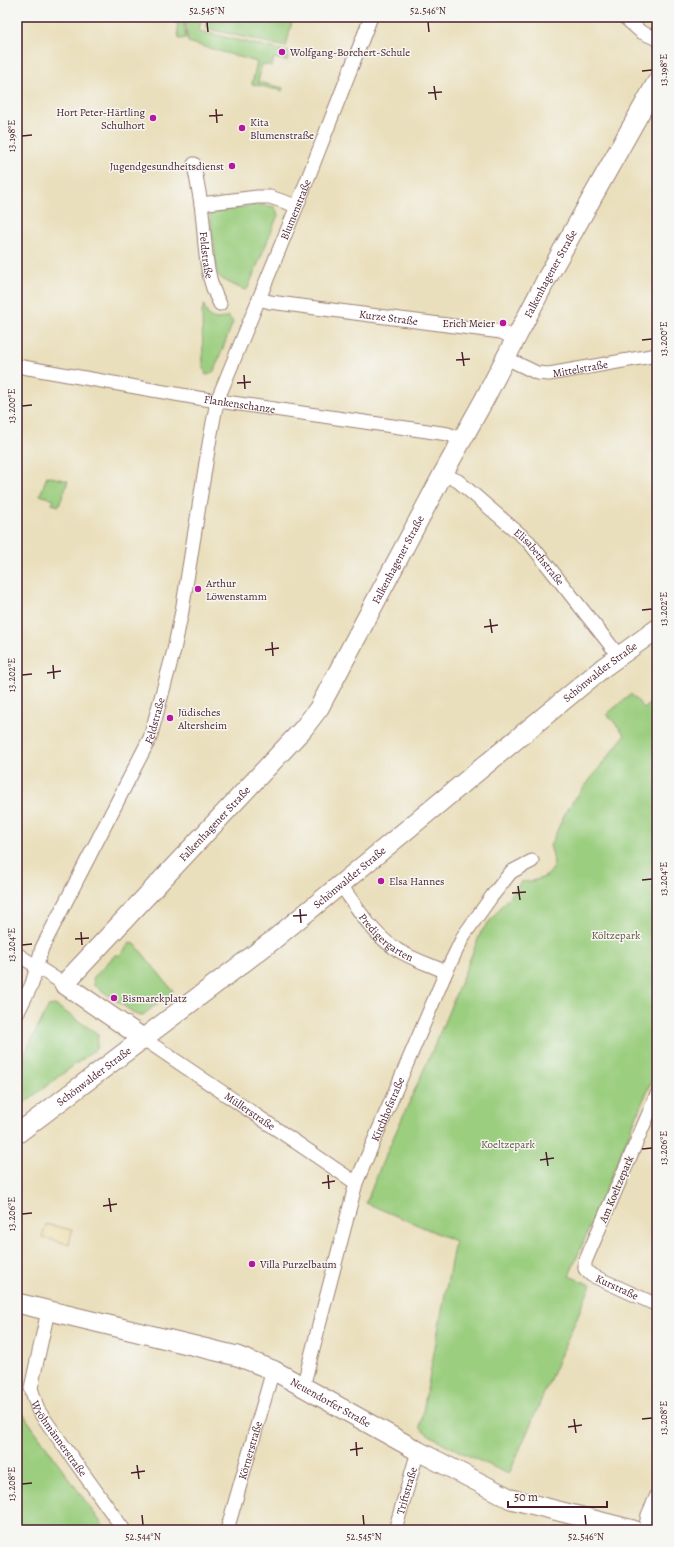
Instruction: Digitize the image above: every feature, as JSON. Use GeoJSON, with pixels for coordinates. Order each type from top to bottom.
{"type":"FeatureCollection","features":[{"type":"Feature","properties":{"kind":"street","name":"Blumenstraße"},"geometry":{"type":"LineString","coordinates":[[217,401],[298,206],[371,17]]}},
{"type":"Feature","properties":{"kind":"street"},"geometry":{"type":"LineString","coordinates":[[624,17],[641,32],[657,39]]}},
{"type":"Feature","properties":{"kind":"street","name":"Falkenhagener Straße"},"geometry":{"type":"LineString","coordinates":[[64,984],[309,722],[322,701],[506,358],[547,278],[657,82]]}},
{"type":"Feature","properties":{"kind":"street","name":"Feldstraße"},"geometry":{"type":"LineString","coordinates":[[194,164],[201,204],[208,269],[213,291],[220,304]]}},
{"type":"Feature","properties":{"kind":"street"},"geometry":{"type":"LineString","coordinates":[[201,204],[257,197],[270,197],[298,206]]}},
{"type":"Feature","properties":{"kind":"street","name":"Kurze Straße"},"geometry":{"type":"LineString","coordinates":[[260,299],[270,302],[501,332],[516,338]]}},
{"type":"Feature","properties":{"kind":"street","name":"Mittelstraße"},"geometry":{"type":"LineString","coordinates":[[506,358],[537,373],[549,374],[657,355]]}},
{"type":"Feature","properties":{"kind":"street","name":"Flankenschanze"},"geometry":{"type":"LineString","coordinates":[[17,366],[217,401],[233,402],[448,434],[462,440]]}},
{"type":"Feature","properties":{"kind":"street","name":"Feldstraße"},"geometry":{"type":"LineString","coordinates":[[17,1014],[32,984],[42,948],[153,729],[174,650],[182,612],[217,401]]}},
{"type":"Feature","properties":{"kind":"street","name":"Elisabethstraße"},"geometry":{"type":"LineString","coordinates":[[443,474],[458,481],[529,542],[619,656]]}},
{"type":"Feature","properties":{"kind":"street","name":"Schönwalder Straße"},"geometry":{"type":"LineString","coordinates":[[17,1134],[272,941],[619,656],[657,629]]}},
{"type":"Feature","properties":{"kind":"street","name":"Kirchhofstraße"},"geometry":{"type":"LineString","coordinates":[[303,1388],[356,1183],[446,972],[464,935],[481,910],[511,872],[532,861]]}},
{"type":"Feature","properties":{"kind":"street","name":"Predigergarten"},"geometry":{"type":"LineString","coordinates":[[341,885],[381,937],[402,953],[446,972]]}},
{"type":"Feature","properties":{"kind":"street"},"geometry":{"type":"LineString","coordinates":[[17,954],[64,984],[144,1039]]}},
{"type":"Feature","properties":{"kind":"street","name":"Müllerstraße"},"geometry":{"type":"LineString","coordinates":[[144,1039],[356,1183]]}},
{"type":"Feature","properties":{"kind":"street","name":"Am Koeltzepark"},"geometry":{"type":"LineString","coordinates":[[585,1262],[657,1094]]}},
{"type":"Feature","properties":{"kind":"street","name":"Kurstraße"},"geometry":{"type":"LineString","coordinates":[[585,1262],[585,1269],[591,1275],[657,1305]]}},
{"type":"Feature","properties":{"kind":"street","name":"Neuendorfer Straße"},"geometry":{"type":"LineString","coordinates":[[17,1303],[237,1356],[274,1370],[303,1388],[418,1451],[511,1499],[633,1530]]}},
{"type":"Feature","properties":{"kind":"street","name":"Wröhmännerstraße"},"geometry":{"type":"LineString","coordinates":[[48,1311],[33,1375],[31,1388],[33,1398],[38,1410],[124,1530]]}},
{"type":"Feature","properties":{"kind":"street","name":"Körnerstraße"},"geometry":{"type":"LineString","coordinates":[[227,1530],[274,1370]]}},
{"type":"Feature","properties":{"kind":"street","name":"Triftstraße"},"geometry":{"type":"LineString","coordinates":[[395,1530],[418,1451]]}},
{"type":"Feature","properties":{"kind":"street"},"geometry":{"type":"LineString","coordinates":[[646,1530],[648,1515],[657,1495]]}},
{"type":"Feature","properties":{"kind":"green space"},"geometry":{"type":"Polygon","coordinates":[[[176,17],[183,17],[186,38],[179,39],[176,17]]]}},
{"type":"Feature","properties":{"kind":"green space"},"geometry":{"type":"Polygon","coordinates":[[[185,17],[202,17],[199,31],[289,52],[287,61],[274,58],[272,66],[262,64],[258,82],[283,88],[282,91],[252,84],[257,62],[188,42],[185,17]]]}},
{"type":"Feature","properties":{"kind":"green space"},"geometry":{"type":"Polygon","coordinates":[[[207,17],[293,17],[286,47],[205,28],[207,17]]]}},
{"type":"Feature","properties":{"kind":"green space"},"geometry":{"type":"Polygon","coordinates":[[[256,205],[275,207],[278,215],[246,290],[223,279],[217,272],[210,216],[213,212],[256,205]]]}},
{"type":"Feature","properties":{"kind":"green space"},"geometry":{"type":"Polygon","coordinates":[[[204,305],[207,313],[213,318],[220,319],[228,316],[233,322],[214,371],[208,375],[206,375],[203,365],[202,312],[204,305]]]}},
{"type":"Feature","properties":{"kind":"green space"},"geometry":{"type":"Polygon","coordinates":[[[47,476],[68,481],[59,506],[52,504],[54,500],[40,495],[47,476]]]}},
{"type":"Feature","properties":{"kind":"green space","name":"Koeltzepark"},"geometry":{"type":"Polygon","coordinates":[[[631,694],[645,709],[655,696],[657,698],[657,1068],[569,1276],[591,1285],[509,1474],[447,1445],[425,1432],[420,1427],[455,1241],[366,1203],[382,1163],[437,1040],[481,932],[521,882],[538,879],[549,874],[554,863],[550,846],[567,809],[625,735],[607,714],[631,694]]]}},
{"type":"Feature","properties":{"kind":"green space"},"geometry":{"type":"Polygon","coordinates":[[[130,943],[135,944],[173,991],[143,1015],[138,1016],[94,985],[93,978],[116,954],[119,956],[130,943]]]}},
{"type":"Feature","properties":{"kind":"green space"},"geometry":{"type":"Polygon","coordinates":[[[55,1005],[98,1034],[97,1048],[17,1108],[17,1068],[49,1006],[55,1005]]]}},
{"type":"Feature","properties":{"kind":"green space"},"geometry":{"type":"Polygon","coordinates":[[[17,1411],[23,1414],[104,1527],[101,1530],[17,1530],[17,1411]]]}},
{"type":"Feature","properties":{"kind":"sand"},"geometry":{"type":"Polygon","coordinates":[[[46,1224],[72,1230],[69,1244],[42,1237],[46,1224]]]}},
{"type":"Feature","properties":{"kind":"place","name":"Wolfgang-Borchert-Schule"},"geometry":{"type":"Point","coordinates":[282,52]}},
{"type":"Feature","properties":{"kind":"place","name":"Hort Peter-Härtling Schulhort"},"geometry":{"type":"Point","coordinates":[153,118]}},
{"type":"Feature","properties":{"kind":"place","name":"Kita Blumenstraße"},"geometry":{"type":"Point","coordinates":[242,128]}},
{"type":"Feature","properties":{"kind":"place","name":"Jugendgesundheitsdienst"},"geometry":{"type":"Point","coordinates":[232,166]}},
{"type":"Feature","properties":{"kind":"place","name":"Erich Meier"},"geometry":{"type":"Point","coordinates":[503,323]}},
{"type":"Feature","properties":{"kind":"place","name":"Arthur Löwenstamm"},"geometry":{"type":"Point","coordinates":[198,589]}},
{"type":"Feature","properties":{"kind":"place","name":"Jüdisches Altersheim"},"geometry":{"type":"Point","coordinates":[170,718]}},
{"type":"Feature","properties":{"kind":"place","name":"Elsa Hannes"},"geometry":{"type":"Point","coordinates":[381,881]}},
{"type":"Feature","properties":{"kind":"place","name":"Bismarckplatz"},"geometry":{"type":"Point","coordinates":[114,998]}},
{"type":"Feature","properties":{"kind":"place","name":"Villa Purzelbaum"},"geometry":{"type":"Point","coordinates":[252,1264]}},
{"type":"Feature","properties":{"kind":"park label","name":"Költzepark"},"geometry":{"type":"Point","coordinates":[616,935]}}]}
